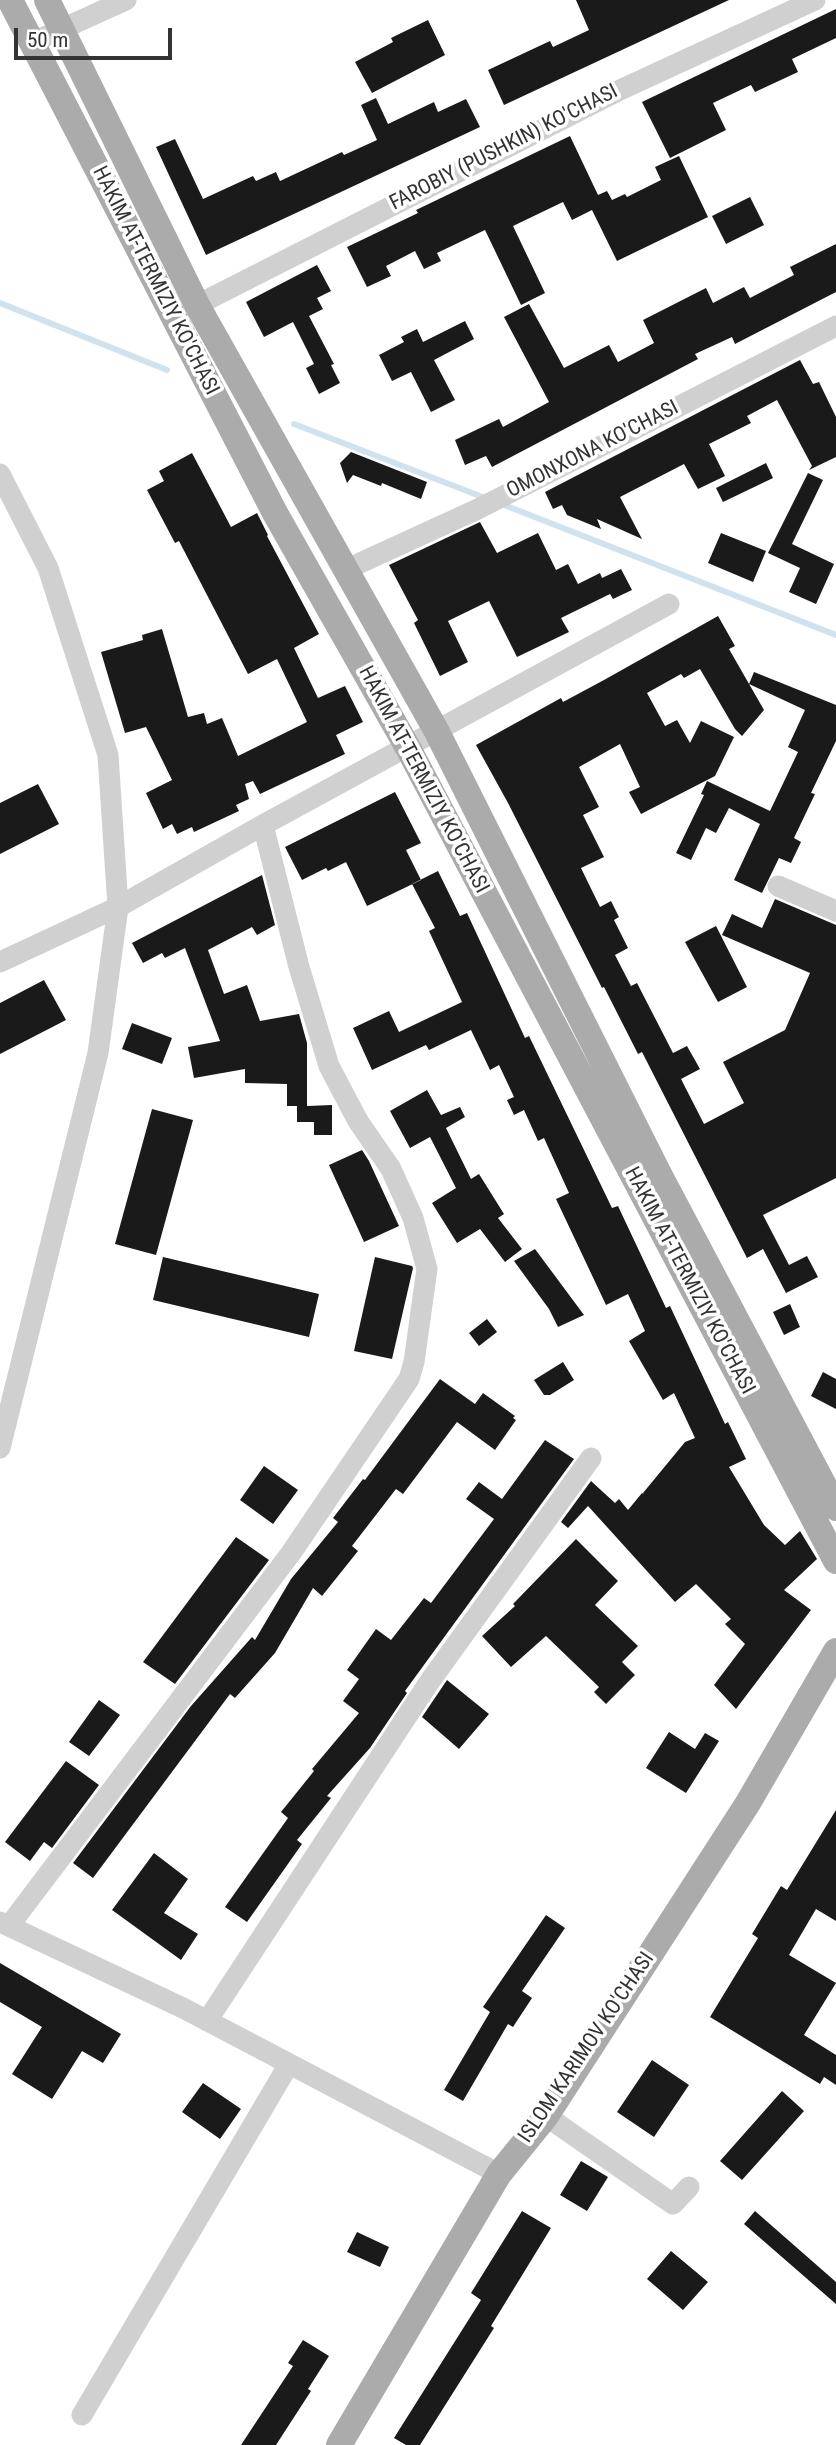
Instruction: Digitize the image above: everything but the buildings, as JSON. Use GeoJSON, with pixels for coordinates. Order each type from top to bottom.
{"type":"FeatureCollection","features":[{"type":"Feature","properties":{"kind":"main road","name":"HAKIM AT-TERMIZIY KO'CHASI"},"geometry":{"type":"LineString","coordinates":[[10,0],[275,513],[407,746],[836,1561]]}},
{"type":"Feature","properties":{"kind":"main road","name":"HAKIM AT-TERMIZIY KO'CHASI"},"geometry":{"type":"LineString","coordinates":[[47,0],[197,305],[436,730],[652,1160],[836,1508]]}},
{"type":"Feature","properties":{"kind":"main road","name":"ISLOM KARIMOV KO'CHASI"},"geometry":{"type":"LineString","coordinates":[[339,2445],[499,2174],[546,2116],[748,1803],[836,1651]]}},
{"type":"Feature","properties":{"kind":"street"},"geometry":{"type":"LineString","coordinates":[[31,43],[126,0]]}},
{"type":"Feature","properties":{"kind":"street","name":"FAROBIY (PUSHKIN) KO'CHASI"},"geometry":{"type":"LineString","coordinates":[[197,305],[620,90],[815,0]]}},
{"type":"Feature","properties":{"kind":"street","name":"OMONXONA KO'CHASI"},"geometry":{"type":"LineString","coordinates":[[347,569],[478,509],[836,326]]}},
{"type":"Feature","properties":{"kind":"street"},"geometry":{"type":"LineString","coordinates":[[0,474],[48,568],[108,755],[118,907],[98,1053],[0,1448]]}},
{"type":"Feature","properties":{"kind":"street"},"geometry":{"type":"LineString","coordinates":[[0,962],[118,907],[669,604]]}},
{"type":"Feature","properties":{"kind":"street"},"geometry":{"type":"LineString","coordinates":[[263,825],[299,967],[329,1066],[358,1121],[391,1170],[413,1218],[427,1269],[414,1362],[409,1379],[291,1553],[4,1924],[207,2021],[499,2174]]}},
{"type":"Feature","properties":{"kind":"street"},"geometry":{"type":"LineString","coordinates":[[778,886],[836,911]]}},
{"type":"Feature","properties":{"kind":"street"},"geometry":{"type":"LineString","coordinates":[[207,2021],[430,1681],[591,1458]]}},
{"type":"Feature","properties":{"kind":"street"},"geometry":{"type":"LineString","coordinates":[[82,2415],[289,2064]]}},
{"type":"Feature","properties":{"kind":"street"},"geometry":{"type":"LineString","coordinates":[[546,2116],[673,2204],[689,2187]]}},
{"type":"Feature","properties":{"kind":"waterway"},"geometry":{"type":"LineString","coordinates":[[0,303],[167,370]]}},
{"type":"Feature","properties":{"kind":"waterway"},"geometry":{"type":"LineString","coordinates":[[294,424],[485,498]]}},
{"type":"Feature","properties":{"kind":"waterway"},"geometry":{"type":"LineString","coordinates":[[499,503],[836,635]]}}]}
